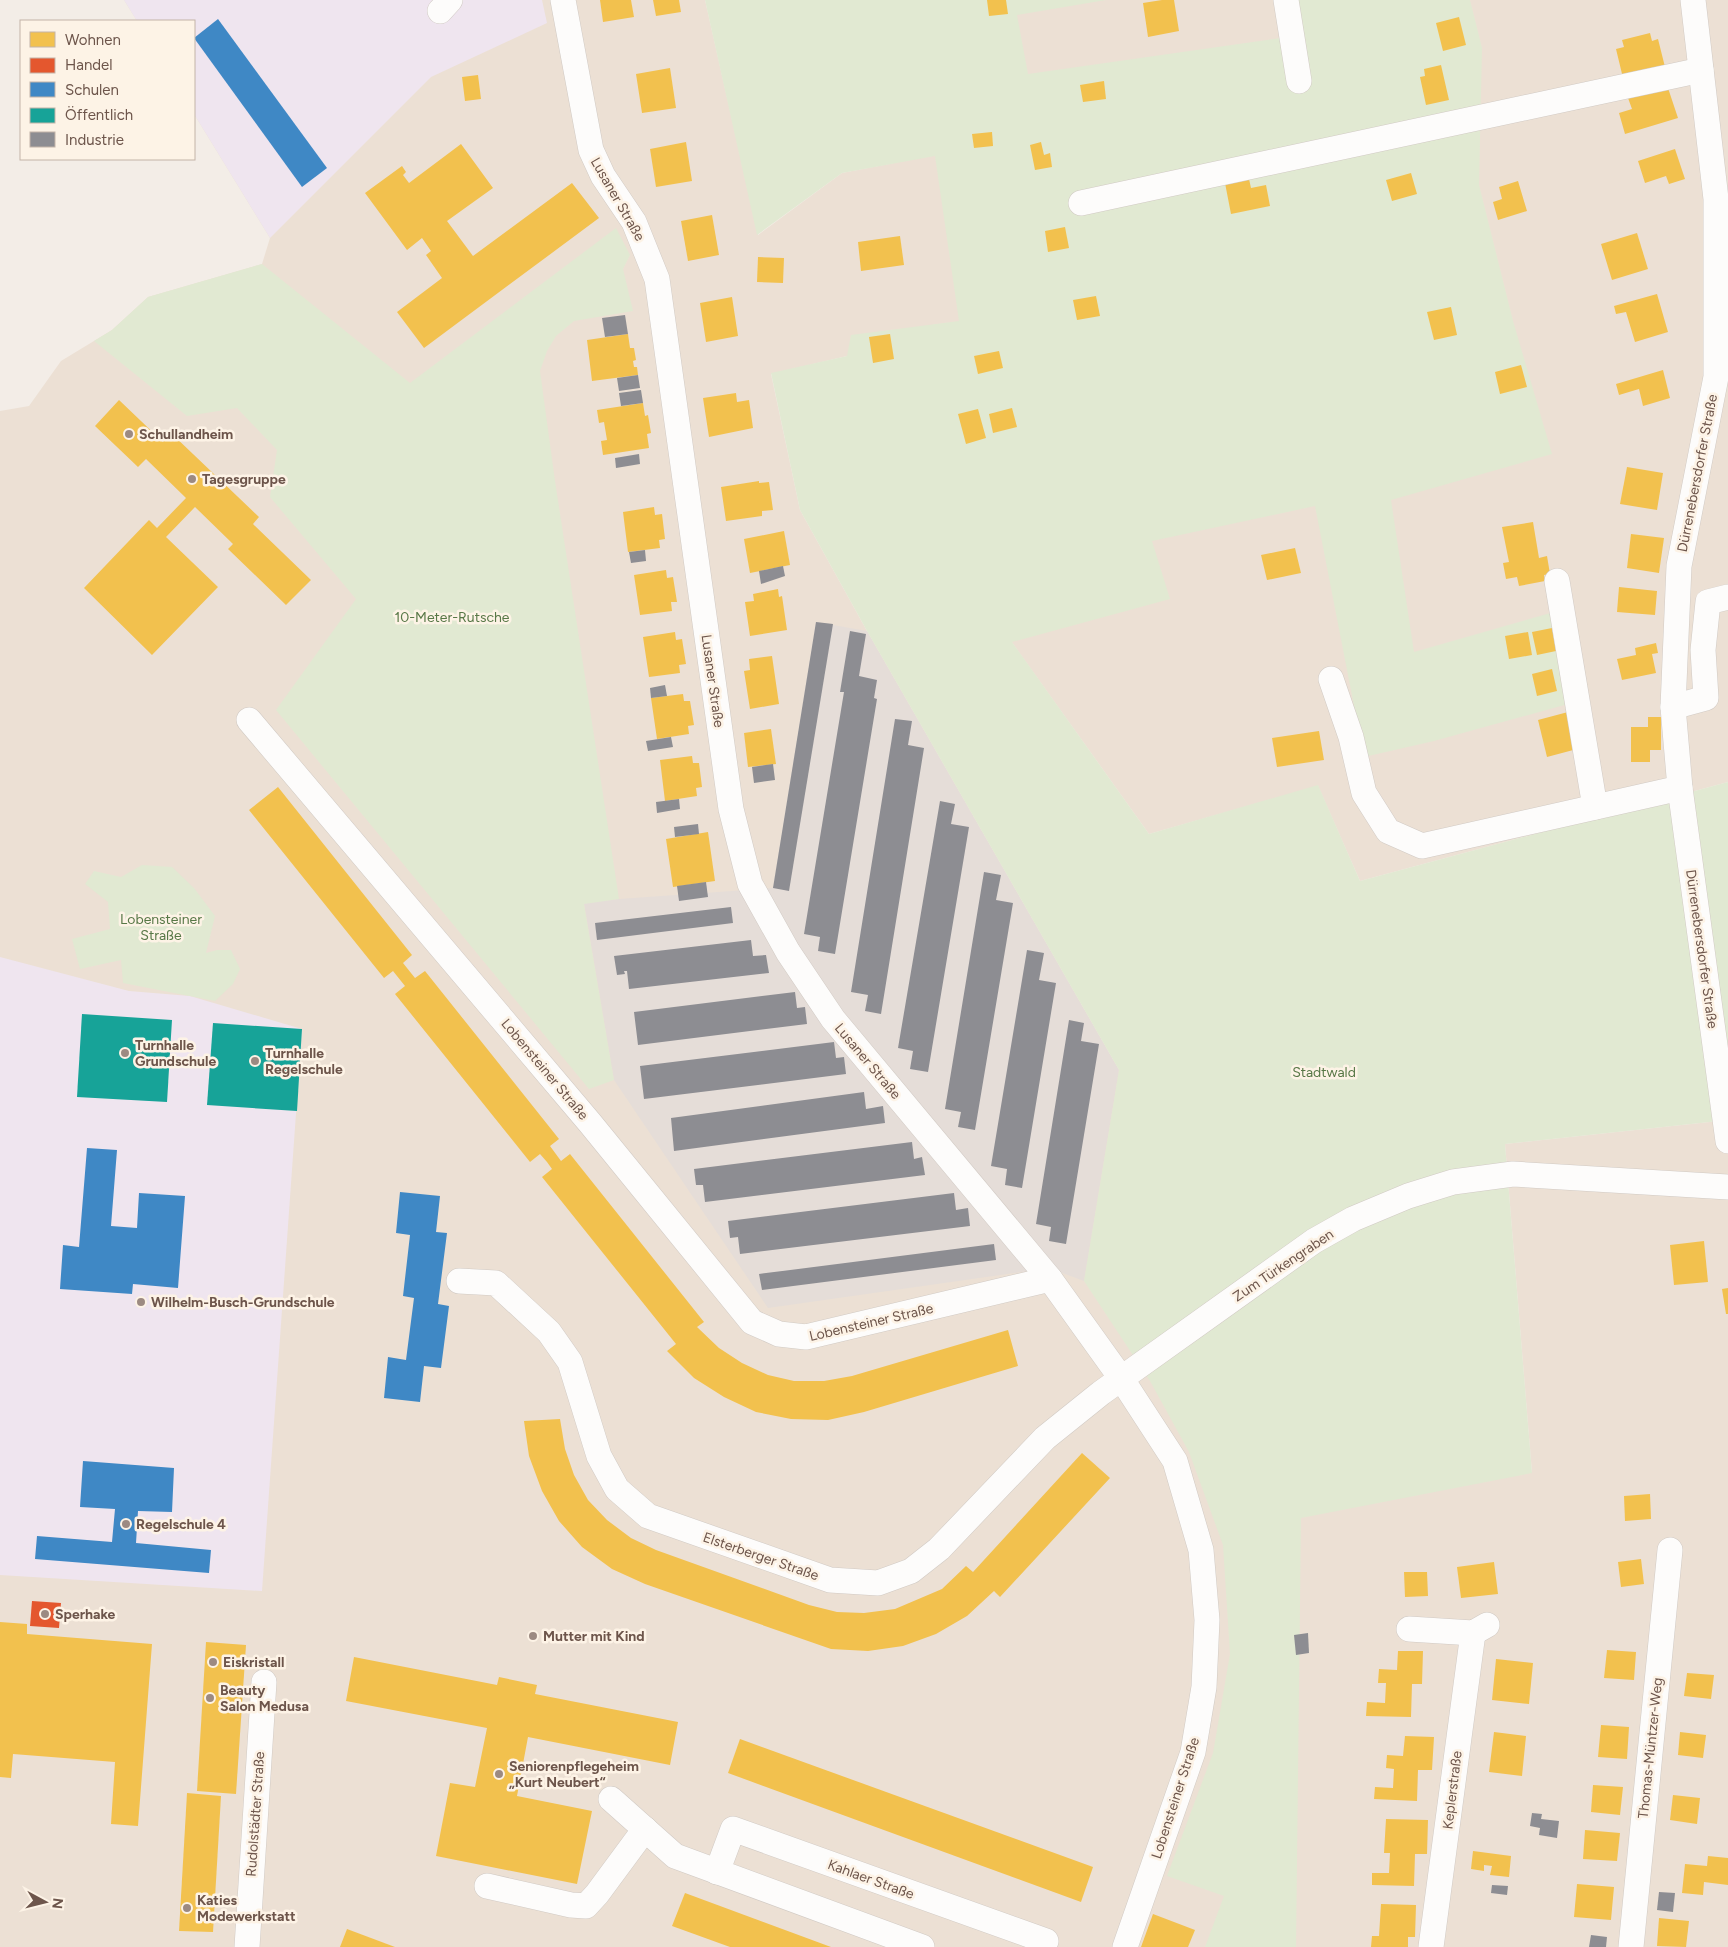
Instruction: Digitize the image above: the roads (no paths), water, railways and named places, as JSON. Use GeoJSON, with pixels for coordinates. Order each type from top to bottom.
{"type":"FeatureCollection","features":[{"type":"Feature","properties":{"kind":"street","name":"Lusaner Straße"},"geometry":{"type":"LineString","coordinates":[[563,0],[591,150],[603,176],[634,222],[657,279],[731,809],[750,884],[788,952],[834,1019],[1050,1279]]}},
{"type":"Feature","properties":{"kind":"street"},"geometry":{"type":"LineString","coordinates":[[1286,0],[1298,81]]}},
{"type":"Feature","properties":{"kind":"street","name":"Dürrenebersdorfer Straße"},"geometry":{"type":"LineString","coordinates":[[1693,0],[1716,199],[1716,377],[1679,566],[1673,707],[1680,788],[1728,1141]]}},
{"type":"Feature","properties":{"kind":"street"},"geometry":{"type":"LineString","coordinates":[[1081,203],[1701,70]]}},
{"type":"Feature","properties":{"kind":"street"},"geometry":{"type":"LineString","coordinates":[[1557,581],[1595,807]]}},
{"type":"Feature","properties":{"kind":"street"},"geometry":{"type":"LineString","coordinates":[[1673,707],[1706,698],[1703,650],[1708,602],[1728,597]]}},
{"type":"Feature","properties":{"kind":"street"},"geometry":{"type":"LineString","coordinates":[[1332,679],[1351,737],[1364,793],[1388,831],[1422,846],[1680,788]]}},
{"type":"Feature","properties":{"kind":"street","name":"Lobensteiner Straße"},"geometry":{"type":"LineString","coordinates":[[250,720],[590,1123],[752,1322],[779,1334],[806,1337],[1050,1279],[1121,1378],[1175,1461],[1201,1550],[1207,1620],[1204,1687],[1193,1752],[1125,1947]]}},
{"type":"Feature","properties":{"kind":"street","name":"Zum Türkengraben"},"geometry":{"type":"LineString","coordinates":[[1121,1378],[1314,1241],[1353,1219],[1408,1196],[1453,1182],[1513,1174],[1728,1187]]}},
{"type":"Feature","properties":{"kind":"street","name":"Elsterberger Straße"},"geometry":{"type":"LineString","coordinates":[[460,1281],[496,1283],[549,1332],[570,1362],[599,1456],[617,1489],[648,1516],[830,1580],[878,1583],[911,1571],[939,1550],[1045,1438],[1121,1378]]}},
{"type":"Feature","properties":{"kind":"street","name":"Thomas-Müntzer-Weg"},"geometry":{"type":"LineString","coordinates":[[1631,1947],[1670,1550]]}},
{"type":"Feature","properties":{"kind":"street","name":"Keplerstraße"},"geometry":{"type":"LineString","coordinates":[[1409,1628],[1480,1629],[1431,1947]]}},
{"type":"Feature","properties":{"kind":"street","name":"Rudolstädter Straße"},"geometry":{"type":"LineString","coordinates":[[247,1947],[264,1682]]}},
{"type":"Feature","properties":{"kind":"street"},"geometry":{"type":"LineString","coordinates":[[611,1799],[675,1856],[922,1947]]}},
{"type":"Feature","properties":{"kind":"street"},"geometry":{"type":"LineString","coordinates":[[487,1886],[571,1905],[586,1906],[645,1829]]}},
{"type":"Feature","properties":{"kind":"street","name":"Kahlaer Straße"},"geometry":{"type":"LineString","coordinates":[[717,1872],[733,1829],[1046,1941],[1044,1947]]}},
{"type":"Feature","properties":{"kind":"place","name":"Schullandheim"},"geometry":{"type":"Point","coordinates":[129,434]}},
{"type":"Feature","properties":{"kind":"place","name":"Tagesgruppe"},"geometry":{"type":"Point","coordinates":[192,479]}},
{"type":"Feature","properties":{"kind":"place","name":"Turnhalle Grundschule"},"geometry":{"type":"Point","coordinates":[125,1053]}},
{"type":"Feature","properties":{"kind":"place","name":"Turnhalle Regelschule"},"geometry":{"type":"Point","coordinates":[255,1061]}},
{"type":"Feature","properties":{"kind":"place","name":"Wilhelm-Busch-Grundschule"},"geometry":{"type":"Point","coordinates":[141,1302]}},
{"type":"Feature","properties":{"kind":"place","name":"Regelschule 4"},"geometry":{"type":"Point","coordinates":[126,1524]}},
{"type":"Feature","properties":{"kind":"place","name":"Sperhake"},"geometry":{"type":"Point","coordinates":[45,1614]}},
{"type":"Feature","properties":{"kind":"place","name":"Mutter mit Kind"},"geometry":{"type":"Point","coordinates":[533,1636]}},
{"type":"Feature","properties":{"kind":"place","name":"Eiskristall"},"geometry":{"type":"Point","coordinates":[213,1662]}},
{"type":"Feature","properties":{"kind":"place","name":"Beauty Salon Medusa"},"geometry":{"type":"Point","coordinates":[210,1698]}},
{"type":"Feature","properties":{"kind":"place","name":"Seniorenpflegeheim „Kurt Neubert“"},"geometry":{"type":"Point","coordinates":[499,1774]}},
{"type":"Feature","properties":{"kind":"place","name":"Katies Modewerkstatt"},"geometry":{"type":"Point","coordinates":[187,1908]}},
{"type":"Feature","properties":{"kind":"park label","name":"10-Meter-Rutsche"},"geometry":{"type":"Point","coordinates":[452,617]}},
{"type":"Feature","properties":{"kind":"park label","name":"Stadtwald"},"geometry":{"type":"Point","coordinates":[1324,1072]}}]}
